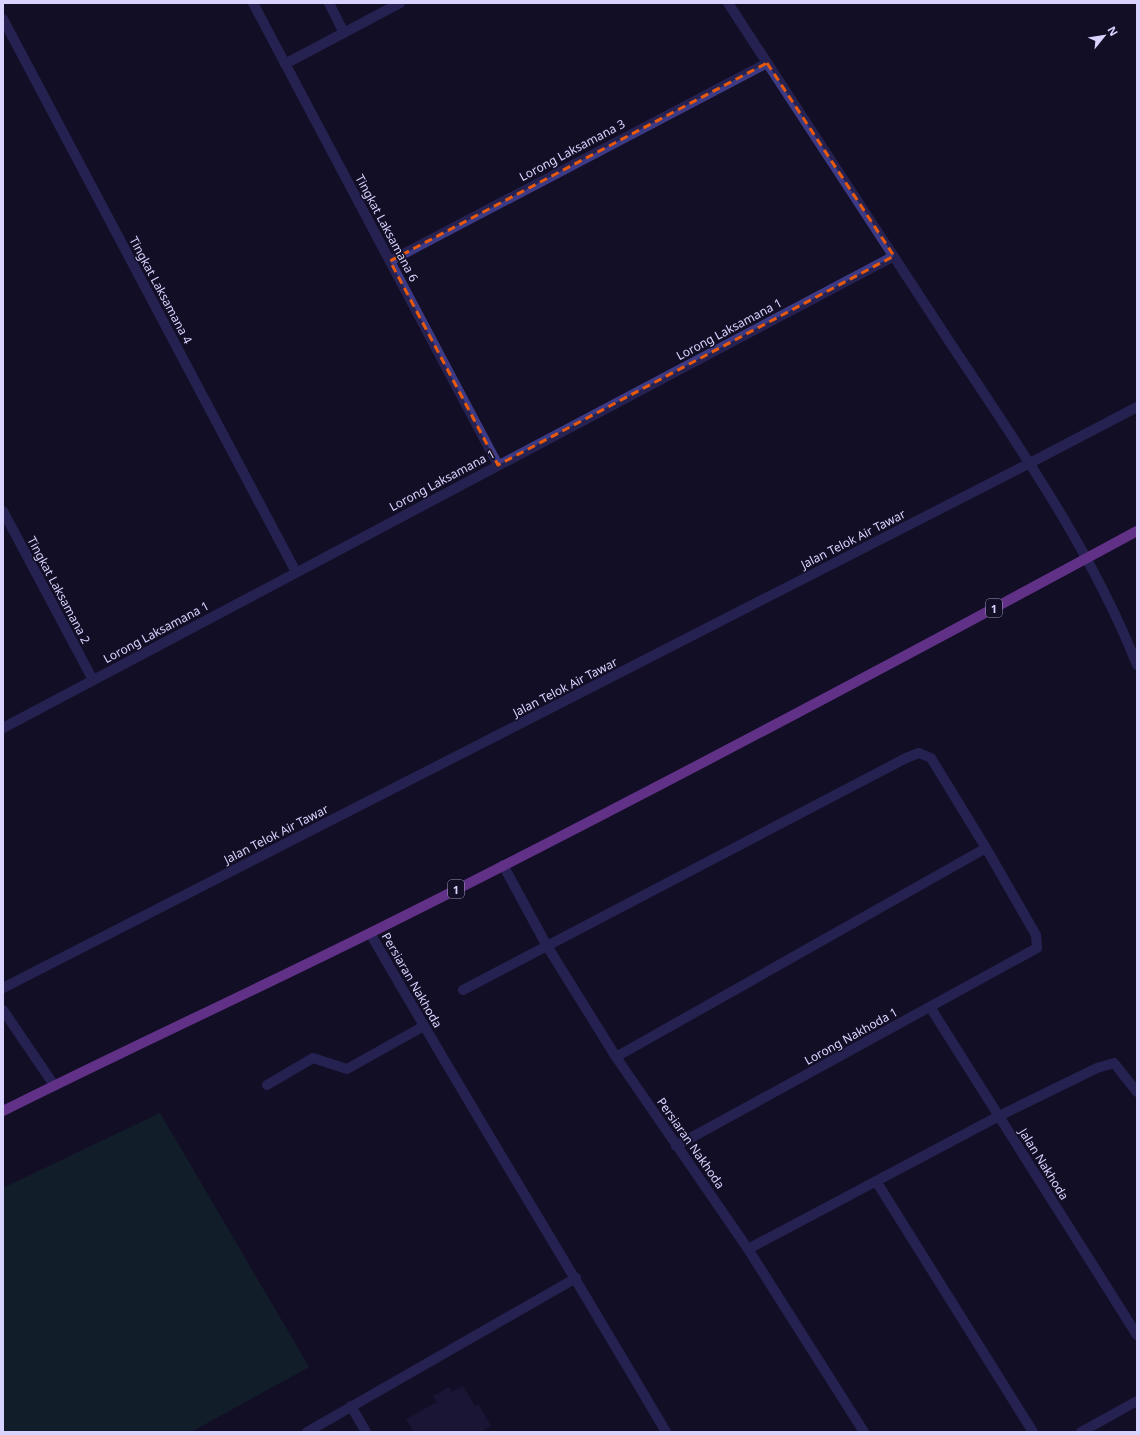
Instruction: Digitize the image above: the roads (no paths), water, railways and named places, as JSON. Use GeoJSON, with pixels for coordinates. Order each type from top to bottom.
{"type":"FeatureCollection","features":[{"type":"Feature","properties":{"kind":"main road","name":"1"},"geometry":{"type":"LineString","coordinates":[[3,1111],[370,932],[503,865],[903,657],[1137,531]]}},
{"type":"Feature","properties":{"kind":"street","name":"Tingkat Laksamana 6"},"geometry":{"type":"LineString","coordinates":[[253,3],[498,465]]}},
{"type":"Feature","properties":{"kind":"street"},"geometry":{"type":"LineString","coordinates":[[329,3],[344,33]]}},
{"type":"Feature","properties":{"kind":"street"},"geometry":{"type":"LineString","coordinates":[[285,64],[400,3]]}},
{"type":"Feature","properties":{"kind":"street"},"geometry":{"type":"LineString","coordinates":[[728,3],[1030,463],[1086,559],[1122,627],[1137,665]]}},
{"type":"Feature","properties":{"kind":"street","name":"Tingkat Laksamana 4"},"geometry":{"type":"LineString","coordinates":[[3,19],[296,572]]}},
{"type":"Feature","properties":{"kind":"street","name":"Lorong Laksamana 3"},"geometry":{"type":"LineString","coordinates":[[390,261],[767,62]]}},
{"type":"Feature","properties":{"kind":"street","name":"Lorong Laksamana 1"},"geometry":{"type":"LineString","coordinates":[[3,728],[894,256]]}},
{"type":"Feature","properties":{"kind":"street","name":"Jalan Telok Air Tawar"},"geometry":{"type":"LineString","coordinates":[[3,988],[1030,463],[1137,406]]}},
{"type":"Feature","properties":{"kind":"street","name":"Tingkat Laksamana 2"},"geometry":{"type":"LineString","coordinates":[[3,511],[93,680]]}},
{"type":"Feature","properties":{"kind":"street"},"geometry":{"type":"LineString","coordinates":[[463,990],[906,758],[919,753],[931,758],[986,848],[616,1057]]}},
{"type":"Feature","properties":{"kind":"street","name":"Lorong Nakhoda 1"},"geometry":{"type":"LineString","coordinates":[[676,1146],[1037,948],[1036,936],[986,848]]}},
{"type":"Feature","properties":{"kind":"street","name":"Persiaran Nakhoda"},"geometry":{"type":"LineString","coordinates":[[503,865],[546,946],[616,1057],[748,1250],[864,1432]]}},
{"type":"Feature","properties":{"kind":"street","name":"Persiaran Nakhoda"},"geometry":{"type":"LineString","coordinates":[[370,932],[424,1026],[576,1278],[666,1432]]}},
{"type":"Feature","properties":{"kind":"street","name":"Jalan Nakhoda"},"geometry":{"type":"LineString","coordinates":[[930,1007],[1137,1335]]}},
{"type":"Feature","properties":{"kind":"street"},"geometry":{"type":"LineString","coordinates":[[3,1010],[54,1086]]}},
{"type":"Feature","properties":{"kind":"street"},"geometry":{"type":"LineString","coordinates":[[267,1085],[313,1058],[347,1069],[424,1026]]}},
{"type":"Feature","properties":{"kind":"street"},"geometry":{"type":"LineString","coordinates":[[748,1250],[999,1116],[1097,1068],[1114,1063],[1137,1092]]}},
{"type":"Feature","properties":{"kind":"street"},"geometry":{"type":"LineString","coordinates":[[876,1181],[1033,1432]]}},
{"type":"Feature","properties":{"kind":"street"},"geometry":{"type":"LineString","coordinates":[[312,1431],[351,1406],[576,1278]]}},
{"type":"Feature","properties":{"kind":"street"},"geometry":{"type":"LineString","coordinates":[[1081,1432],[1137,1401]]}},
{"type":"Feature","properties":{"kind":"street"},"geometry":{"type":"LineString","coordinates":[[351,1406],[366,1432]]}}]}
